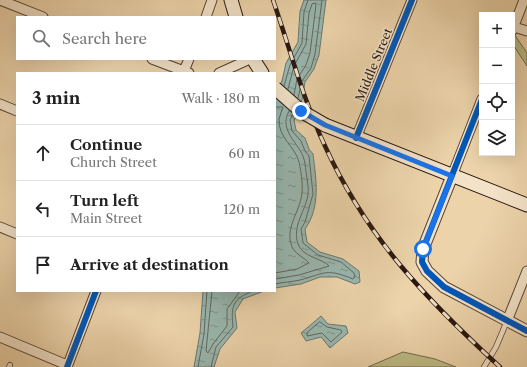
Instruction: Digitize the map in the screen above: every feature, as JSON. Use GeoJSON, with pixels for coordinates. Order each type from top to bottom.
{"type":"FeatureCollection","features":[{"type":"Feature","properties":{"kind":"main road"},"geometry":{"type":"LineString","coordinates":[[231,0],[236,16]]}},
{"type":"Feature","properties":{"kind":"main road"},"geometry":{"type":"LineString","coordinates":[[276,89],[301,111],[325,125],[527,205]]}},
{"type":"Feature","properties":{"kind":"street"},"geometry":{"type":"LineString","coordinates":[[0,0],[40,16]]}},
{"type":"Feature","properties":{"kind":"street"},"geometry":{"type":"LineString","coordinates":[[206,16],[212,0]]}},
{"type":"Feature","properties":{"kind":"street","name":"Middle Street"},"geometry":{"type":"LineString","coordinates":[[356,138],[412,0]]}},
{"type":"Feature","properties":{"kind":"street"},"geometry":{"type":"LineString","coordinates":[[515,24],[524,0]]}},
{"type":"Feature","properties":{"kind":"street"},"geometry":{"type":"LineString","coordinates":[[515,29],[527,31]]}},
{"type":"Feature","properties":{"kind":"street"},"geometry":{"type":"LineString","coordinates":[[155,60],[185,72],[189,60]]}},
{"type":"Feature","properties":{"kind":"street"},"geometry":{"type":"LineString","coordinates":[[223,72],[256,64]]}},
{"type":"Feature","properties":{"kind":"street"},"geometry":{"type":"LineString","coordinates":[[0,104],[16,111]]}},
{"type":"Feature","properties":{"kind":"street"},"geometry":{"type":"LineString","coordinates":[[479,108],[422,252],[422,262],[434,279],[444,287],[527,331]]}},
{"type":"Feature","properties":{"kind":"street"},"geometry":{"type":"LineString","coordinates":[[0,227],[16,234]]}},
{"type":"Feature","properties":{"kind":"street"},"geometry":{"type":"LineString","coordinates":[[507,321],[527,271]]}},
{"type":"Feature","properties":{"kind":"street"},"geometry":{"type":"LineString","coordinates":[[0,337],[67,366],[96,292]]}},
{"type":"Feature","properties":{"kind":"lane"},"geometry":{"type":"LineString","coordinates":[[484,367],[496,347],[507,321]]}},
{"type":"Feature","properties":{"kind":"shaded area"},"geometry":{"type":"Polygon","coordinates":[[[515,35],[527,53],[527,66],[515,48],[515,35]]]}},
{"type":"Feature","properties":{"kind":"shaded area"},"geometry":{"type":"Polygon","coordinates":[[[403,352],[435,359],[456,367],[368,367],[403,352]]]}},
{"type":"Feature","properties":{"kind":"water"},"geometry":{"type":"Polygon","coordinates":[[[304,0],[326,0],[319,55],[314,69],[305,82],[300,111],[294,120],[296,130],[305,138],[309,149],[313,154],[316,193],[313,212],[305,229],[307,242],[320,252],[343,259],[359,271],[360,282],[355,284],[337,277],[320,277],[301,284],[276,288],[276,93],[282,81],[286,63],[298,42],[300,11],[304,0]]]}},
{"type":"Feature","properties":{"kind":"water"},"geometry":{"type":"Polygon","coordinates":[[[203,292],[261,292],[243,299],[235,312],[237,328],[220,349],[214,367],[194,367],[200,333],[203,292]]]}},
{"type":"Feature","properties":{"kind":"water"},"geometry":{"type":"Polygon","coordinates":[[[321,316],[328,324],[346,326],[348,333],[330,348],[321,337],[306,341],[301,333],[321,316]]]}},
{"type":"Feature","properties":{"kind":"railway"},"geometry":{"type":"LineString","coordinates":[[273,0],[303,92],[317,128],[342,179],[360,210],[400,266],[447,317],[500,367]]}},
{"type":"Feature","properties":{"kind":"cycle path"},"geometry":{"type":"LineString","coordinates":[[356,138],[412,0]]}},
{"type":"Feature","properties":{"kind":"cycle path"},"geometry":{"type":"LineString","coordinates":[[479,107],[423,249],[422,262],[427,271],[444,287],[527,331]]}},
{"type":"Feature","properties":{"kind":"cycle path"},"geometry":{"type":"LineString","coordinates":[[67,367],[96,292]]}},
{"type":"Feature","properties":{"kind":"route"},"geometry":{"type":"LineString","coordinates":[[301,111],[325,125],[452,176],[423,249]]}}]}
